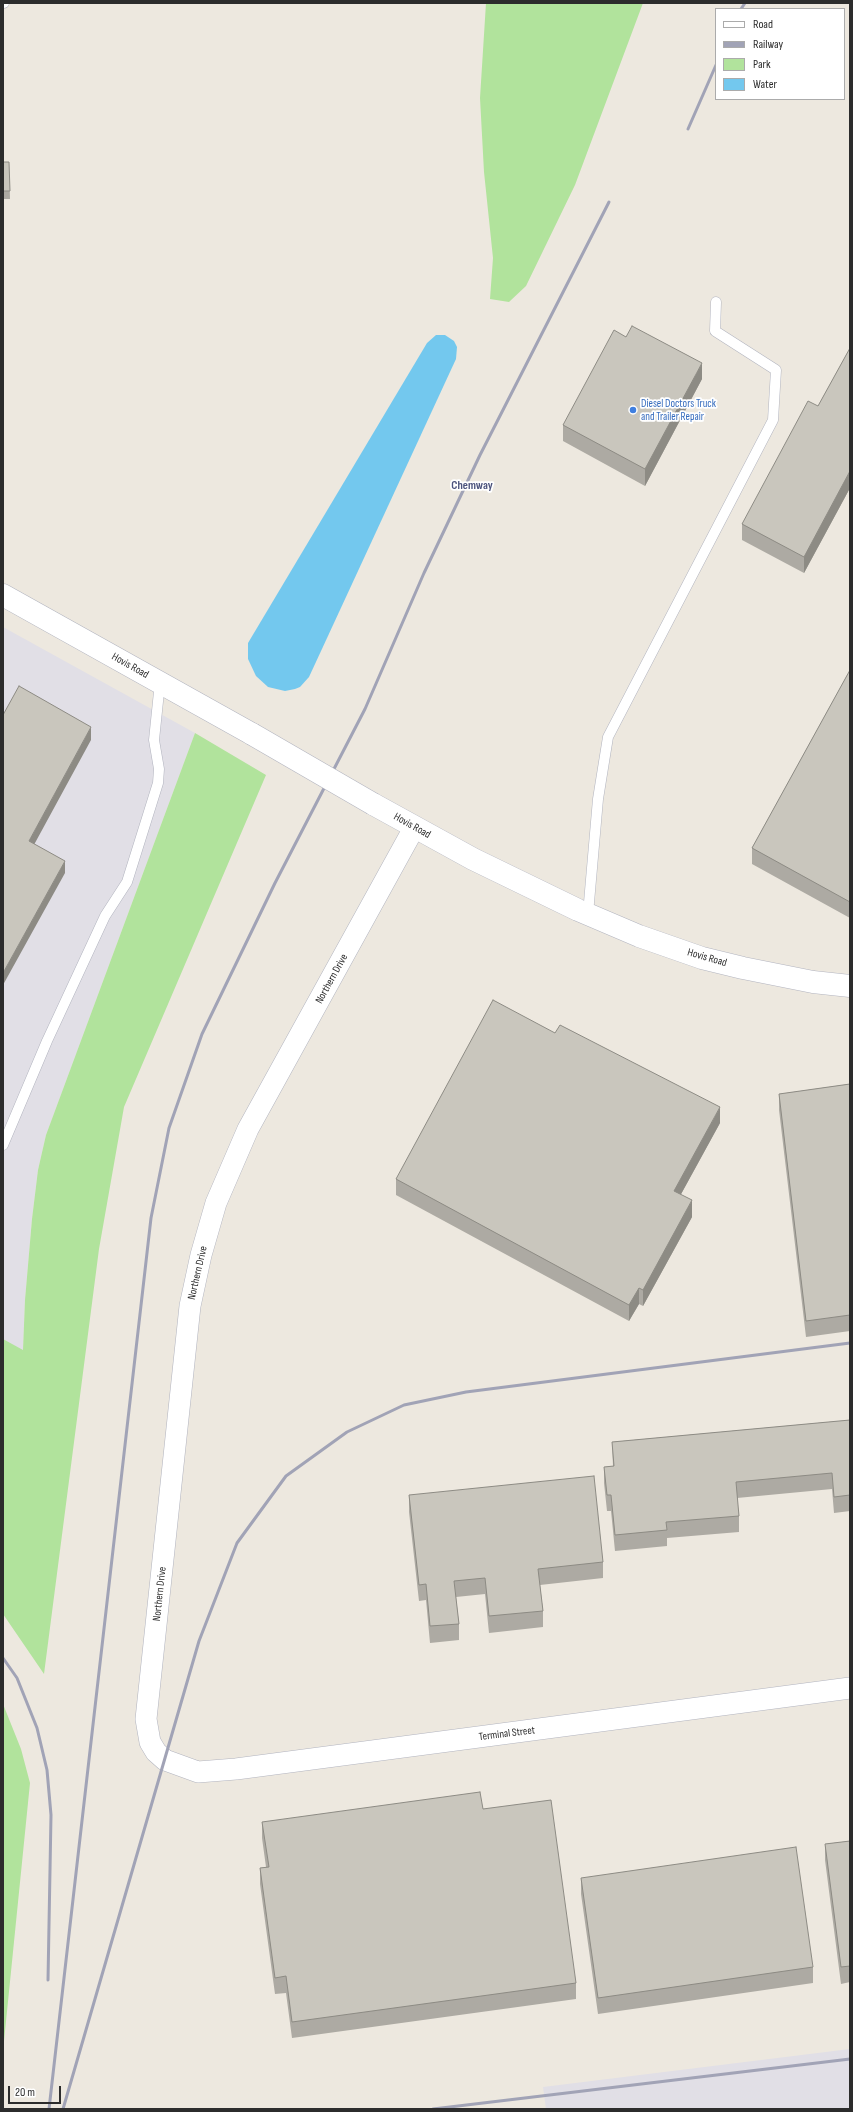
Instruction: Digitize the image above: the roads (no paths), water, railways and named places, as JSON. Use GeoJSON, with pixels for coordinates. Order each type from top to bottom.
{"type":"FeatureCollection","features":[{"type":"Feature","properties":{"kind":"street","name":"Hovis Road"},"geometry":{"type":"LineString","coordinates":[[3,595],[252,734],[414,828],[588,914],[639,936],[702,958],[813,982],[850,986]]}},
{"type":"Feature","properties":{"kind":"street","name":"Northern Drive"},"geometry":{"type":"LineString","coordinates":[[165,1760],[156,1752],[150,1742],[146,1719],[190,1306],[201,1255],[216,1203],[248,1129],[414,828]]}},
{"type":"Feature","properties":{"kind":"street","name":"Terminal Street"},"geometry":{"type":"LineString","coordinates":[[165,1760],[198,1772],[236,1769],[850,1688]]}},
{"type":"Feature","properties":{"kind":"lane"},"geometry":{"type":"LineString","coordinates":[[588,914],[598,799],[608,737],[773,420],[776,370],[715,331],[716,302]]}},
{"type":"Feature","properties":{"kind":"lane"},"geometry":{"type":"LineString","coordinates":[[3,1145],[47,1041],[102,923],[127,882],[158,783],[159,769],[154,740],[160,682]]}},
{"type":"Feature","properties":{"kind":"water"},"geometry":{"type":"Polygon","coordinates":[[[436,335],[445,335],[454,341],[457,347],[456,359],[309,677],[300,687],[295,689],[285,691],[268,687],[256,676],[248,659],[248,643],[427,343],[436,335]]]}},
{"type":"Feature","properties":{"kind":"railway"},"geometry":{"type":"LineString","coordinates":[[742,8],[745,3]]}},
{"type":"Feature","properties":{"kind":"railway"},"geometry":{"type":"LineString","coordinates":[[688,129],[715,67]]}},
{"type":"Feature","properties":{"kind":"railway"},"geometry":{"type":"LineString","coordinates":[[49,2109],[151,1218],[169,1128],[202,1034],[275,883],[365,709],[424,573],[480,455],[609,202]]}},
{"type":"Feature","properties":{"kind":"railway"},"geometry":{"type":"LineString","coordinates":[[63,2109],[199,1641],[237,1543],[286,1476],[347,1432],[404,1405],[466,1392],[850,1343]]}},
{"type":"Feature","properties":{"kind":"railway"},"geometry":{"type":"LineString","coordinates":[[3,1658],[17,1678],[37,1728],[47,1770],[51,1815],[48,1980]]}},
{"type":"Feature","properties":{"kind":"railway"},"geometry":{"type":"LineString","coordinates":[[433,2109],[850,2059]]}},
{"type":"Feature","properties":{"kind":"place","name":"Diesel Doctors Truck and Trailer Repair"},"geometry":{"type":"Point","coordinates":[633,410]}},
{"type":"Feature","properties":{"kind":"district","name":"Chemway"},"geometry":{"type":"Point","coordinates":[472,486]}}]}
